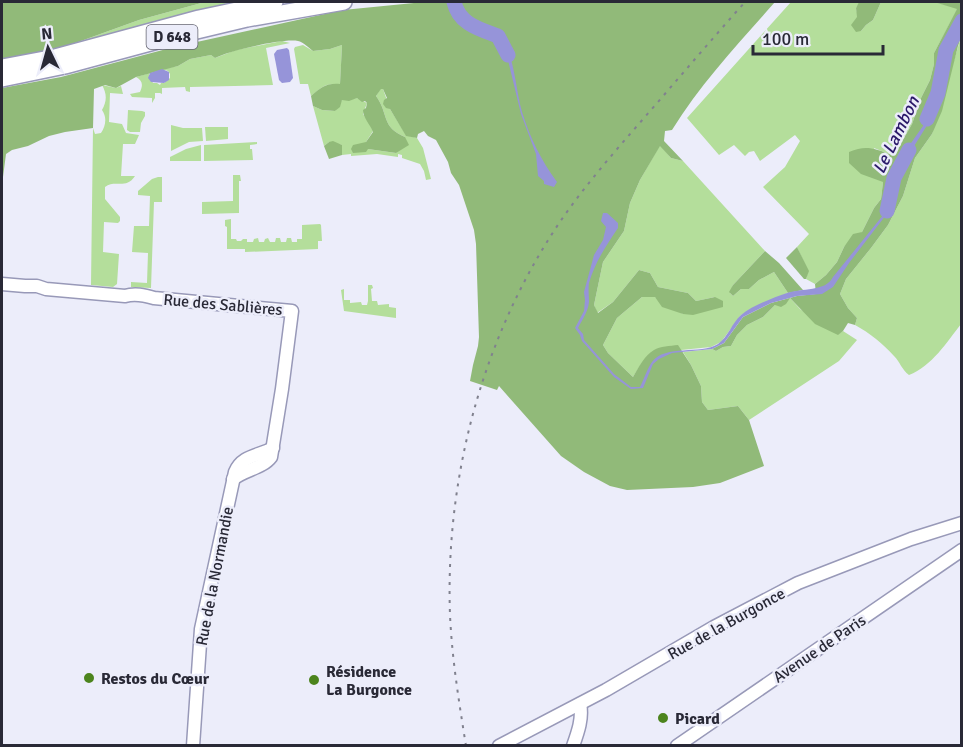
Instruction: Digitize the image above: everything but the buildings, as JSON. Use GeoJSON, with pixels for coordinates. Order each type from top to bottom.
{"type":"FeatureCollection","features":[{"type":"Feature","properties":{"kind":"highway","name":"D 648"},"geometry":{"type":"LineString","coordinates":[[2,67],[61,55],[199,18],[274,2]]}},
{"type":"Feature","properties":{"kind":"highway","name":"D 648"},"geometry":{"type":"LineString","coordinates":[[2,79],[65,66],[229,23],[344,2]]}},
{"type":"Feature","properties":{"kind":"street","name":"Rue des Sablières"},"geometry":{"type":"LineString","coordinates":[[2,284],[28,285],[137,299],[154,298],[292,311]]}},
{"type":"Feature","properties":{"kind":"street","name":"Rue de la Normandie"},"geometry":{"type":"LineString","coordinates":[[193,746],[201,629],[233,479],[236,468],[243,460],[273,447],[292,311]]}},
{"type":"Feature","properties":{"kind":"street","name":"Rue de la Burgonce"},"geometry":{"type":"LineString","coordinates":[[500,746],[798,583],[902,543],[962,523]]}},
{"type":"Feature","properties":{"kind":"street","name":"Avenue de Paris"},"geometry":{"type":"LineString","coordinates":[[682,744],[962,550]]}},
{"type":"Feature","properties":{"kind":"street"},"geometry":{"type":"LineString","coordinates":[[573,746],[580,721],[580,704]]}},
{"type":"Feature","properties":{"kind":"green space"},"geometry":{"type":"Polygon","coordinates":[[[2,2],[205,2],[139,20],[67,46],[2,60],[2,2]]]}},
{"type":"Feature","properties":{"kind":"green space"},"geometry":{"type":"Polygon","coordinates":[[[205,2],[232,2],[67,46],[139,20],[205,2]]]}},
{"type":"Feature","properties":{"kind":"green space"},"geometry":{"type":"Polygon","coordinates":[[[424,2],[775,2],[708,80],[672,130],[665,131],[664,141],[683,161],[671,158],[660,146],[640,180],[630,203],[624,231],[603,262],[594,305],[598,313],[613,302],[639,270],[650,273],[658,287],[688,293],[696,301],[715,297],[723,301],[723,307],[693,315],[662,307],[655,297],[642,297],[617,318],[603,345],[608,353],[633,377],[651,352],[659,348],[678,345],[701,386],[702,402],[708,410],[738,406],[749,420],[764,466],[720,483],[693,487],[627,490],[610,486],[561,456],[499,386],[497,390],[470,381],[479,337],[476,244],[474,230],[459,185],[436,140],[424,131],[418,134],[417,138],[406,136],[390,109],[383,104],[387,98],[383,89],[376,96],[386,120],[392,129],[405,137],[409,145],[396,153],[368,149],[366,152],[353,153],[351,149],[353,145],[366,142],[373,132],[363,113],[367,103],[365,101],[362,102],[357,98],[349,101],[342,100],[340,107],[335,111],[322,110],[313,106],[311,96],[328,85],[340,84],[342,45],[313,51],[298,41],[269,43],[215,58],[211,55],[190,59],[178,66],[136,77],[116,88],[105,85],[94,89],[93,128],[49,136],[28,146],[12,150],[6,154],[2,177],[2,88],[61,77],[174,47],[343,10],[424,2]]]}},
{"type":"Feature","properties":{"kind":"green space"},"geometry":{"type":"Polygon","coordinates":[[[791,2],[860,2],[856,8],[861,31],[873,20],[881,2],[934,2],[958,8],[934,53],[930,80],[912,124],[900,145],[889,154],[874,148],[883,182],[881,199],[862,232],[844,247],[837,262],[815,284],[806,279],[808,271],[797,247],[809,234],[763,187],[785,167],[800,141],[795,135],[760,161],[754,151],[745,156],[734,145],[719,155],[687,118],[791,2]]]}},
{"type":"Feature","properties":{"kind":"green space"},"geometry":{"type":"Polygon","coordinates":[[[859,2],[881,2],[873,20],[861,31],[856,32],[851,25],[857,17],[856,8],[859,2]]]}},
{"type":"Feature","properties":{"kind":"green space"},"geometry":{"type":"Polygon","coordinates":[[[934,2],[961,2],[961,37],[942,111],[932,134],[915,158],[903,196],[888,225],[846,279],[840,294],[857,318],[855,325],[848,323],[838,335],[815,324],[790,298],[786,304],[781,307],[775,305],[763,317],[747,325],[737,335],[731,346],[716,351],[712,349],[724,343],[743,317],[771,303],[797,296],[816,294],[815,284],[837,262],[853,234],[862,232],[881,199],[883,182],[861,174],[849,163],[849,152],[869,148],[889,154],[900,145],[912,124],[930,80],[934,53],[957,9],[934,2]]]}},
{"type":"Feature","properties":{"kind":"green space"},"geometry":{"type":"Polygon","coordinates":[[[961,37],[961,324],[932,360],[909,375],[885,347],[855,325],[857,318],[840,294],[846,279],[888,225],[903,196],[915,158],[932,134],[961,37]]]}},
{"type":"Feature","properties":{"kind":"green space"},"geometry":{"type":"Polygon","coordinates":[[[282,41],[290,43],[266,48],[273,85],[190,87],[190,92],[186,91],[185,87],[162,88],[162,94],[155,93],[152,103],[152,98],[132,97],[130,94],[141,90],[141,82],[136,77],[150,73],[153,83],[160,85],[170,78],[168,71],[162,69],[178,66],[190,59],[211,55],[215,58],[236,50],[282,41]]]}},
{"type":"Feature","properties":{"kind":"green space"},"geometry":{"type":"Polygon","coordinates":[[[303,45],[313,51],[342,45],[340,85],[324,86],[311,96],[308,84],[300,84],[294,49],[303,45]]]}},
{"type":"Feature","properties":{"kind":"green space"},"geometry":{"type":"Polygon","coordinates":[[[102,85],[116,88],[121,86],[123,94],[110,93],[109,122],[122,124],[126,133],[139,135],[135,144],[123,144],[121,176],[135,176],[124,184],[105,187],[105,199],[120,217],[118,223],[104,222],[103,252],[119,254],[117,284],[113,287],[91,285],[93,128],[95,134],[101,133],[105,124],[102,110],[106,98],[102,85]]]}},
{"type":"Feature","properties":{"kind":"green space"},"geometry":{"type":"Polygon","coordinates":[[[381,88],[390,109],[406,135],[417,138],[423,148],[431,179],[426,180],[420,164],[402,158],[402,155],[398,154],[398,157],[377,154],[342,155],[342,145],[329,142],[324,146],[313,106],[322,110],[335,111],[342,100],[357,98],[367,103],[363,114],[373,131],[366,142],[368,149],[396,153],[405,137],[392,129],[389,124],[376,96],[381,88]]]}},
{"type":"Feature","properties":{"kind":"green space"},"geometry":{"type":"Polygon","coordinates":[[[128,110],[145,112],[140,132],[127,130],[128,110]]]}},
{"type":"Feature","properties":{"kind":"green space"},"geometry":{"type":"Polygon","coordinates":[[[171,125],[183,128],[202,128],[203,141],[189,142],[171,151],[171,125]]]}},
{"type":"Feature","properties":{"kind":"green space"},"geometry":{"type":"Polygon","coordinates":[[[205,127],[228,127],[228,139],[206,141],[205,127]]]}},
{"type":"Feature","properties":{"kind":"green space"},"geometry":{"type":"Polygon","coordinates":[[[333,141],[342,145],[342,155],[329,159],[324,146],[333,141]]]}},
{"type":"Feature","properties":{"kind":"green space"},"geometry":{"type":"Polygon","coordinates":[[[257,142],[257,144],[250,145],[253,160],[204,161],[204,145],[257,142]]]}},
{"type":"Feature","properties":{"kind":"green space"},"geometry":{"type":"Polygon","coordinates":[[[201,145],[201,161],[170,161],[170,157],[201,145]]]}},
{"type":"Feature","properties":{"kind":"green space"},"geometry":{"type":"Polygon","coordinates":[[[660,145],[671,158],[683,161],[765,251],[733,285],[730,293],[733,296],[741,289],[749,289],[759,280],[774,272],[788,293],[741,315],[721,342],[711,347],[681,350],[641,364],[633,377],[608,353],[603,345],[617,318],[642,297],[655,297],[683,314],[715,297],[696,301],[688,293],[658,287],[650,273],[639,270],[613,302],[597,313],[594,305],[603,262],[624,231],[630,203],[660,145]]]}},
{"type":"Feature","properties":{"kind":"green space"},"geometry":{"type":"Polygon","coordinates":[[[233,175],[240,175],[241,181],[239,181],[239,213],[202,214],[202,202],[233,201],[233,175]]]}},
{"type":"Feature","properties":{"kind":"green space"},"geometry":{"type":"Polygon","coordinates":[[[162,177],[162,202],[154,202],[151,288],[131,287],[131,282],[147,283],[148,253],[132,252],[134,226],[149,226],[150,196],[138,195],[138,191],[152,179],[162,177]]]}},
{"type":"Feature","properties":{"kind":"green space"},"geometry":{"type":"Polygon","coordinates":[[[231,219],[231,239],[237,241],[247,239],[247,242],[253,242],[258,238],[259,242],[264,242],[268,238],[270,242],[275,242],[276,238],[280,238],[281,242],[286,242],[287,238],[291,238],[292,242],[297,242],[297,239],[302,239],[302,225],[320,224],[322,241],[318,241],[318,249],[245,252],[245,249],[227,249],[225,220],[231,219]]]}},
{"type":"Feature","properties":{"kind":"green space"},"geometry":{"type":"Polygon","coordinates":[[[797,247],[809,271],[806,279],[786,258],[797,247]]]}},
{"type":"Feature","properties":{"kind":"green space"},"geometry":{"type":"Polygon","coordinates":[[[765,251],[803,290],[788,293],[774,272],[759,280],[749,289],[741,289],[733,296],[729,292],[733,285],[765,251]]]}},
{"type":"Feature","properties":{"kind":"green space"},"geometry":{"type":"Polygon","coordinates":[[[368,285],[372,285],[373,288],[371,289],[372,301],[377,301],[378,305],[389,304],[389,307],[396,308],[396,318],[344,311],[341,290],[344,289],[344,300],[367,305],[368,285]]]}},
{"type":"Feature","properties":{"kind":"green space"},"geometry":{"type":"Polygon","coordinates":[[[790,298],[800,309],[838,334],[843,331],[857,340],[839,361],[749,420],[738,406],[708,410],[702,402],[701,386],[683,352],[712,349],[716,351],[731,346],[737,335],[747,325],[763,317],[775,305],[790,298]]]}},
{"type":"Feature","properties":{"kind":"shaded area"},"geometry":{"type":"Polygon","coordinates":[[[961,19],[949,45],[943,73],[926,127],[901,167],[886,215],[833,287],[822,294],[797,296],[771,303],[743,317],[724,343],[712,349],[672,353],[659,359],[653,364],[643,388],[631,389],[614,377],[582,341],[575,328],[584,311],[584,292],[594,255],[603,240],[606,227],[601,221],[603,213],[607,213],[618,223],[618,228],[594,268],[589,283],[588,306],[578,328],[584,340],[614,374],[631,387],[640,387],[652,362],[665,353],[702,349],[718,344],[738,318],[751,308],[793,291],[819,287],[830,282],[884,214],[904,153],[923,126],[939,82],[947,44],[961,19]]]}},
{"type":"Feature","properties":{"kind":"shaded area"},"geometry":{"type":"Polygon","coordinates":[[[462,20],[495,34],[505,44],[511,60],[525,122],[536,149],[557,182],[554,187],[544,184],[538,176],[536,154],[521,114],[503,45],[494,35],[473,27],[462,20]]]}},
{"type":"Feature","properties":{"kind":"shaded area"},"geometry":{"type":"Polygon","coordinates":[[[287,48],[293,78],[290,82],[282,83],[279,80],[274,54],[277,50],[287,48]]]}},
{"type":"Feature","properties":{"kind":"shaded area"},"geometry":{"type":"Polygon","coordinates":[[[162,69],[169,72],[169,80],[164,83],[151,82],[148,78],[150,73],[162,69]]]}},
{"type":"Feature","properties":{"kind":"waterway","name":"Le Lambon"},"geometry":{"type":"LineString","coordinates":[[454,2],[460,16],[465,21],[498,36],[508,55]]}},
{"type":"Feature","properties":{"kind":"waterway","name":"Le Lambon"},"geometry":{"type":"LineString","coordinates":[[927,119],[938,93],[946,50],[962,21]]}},
{"type":"Feature","properties":{"kind":"waterway","name":"Le Lambon"},"geometry":{"type":"LineString","coordinates":[[887,211],[894,178],[909,150]]}},
{"type":"Feature","properties":{"kind":"railway"},"geometry":{"type":"LineString","coordinates":[[466,746],[452,648],[450,562],[454,510],[463,458],[475,406],[491,356],[536,260],[564,216],[613,154],[745,2]]}},
{"type":"Feature","properties":{"kind":"place","name":"Restos du Cœur"},"geometry":{"type":"Point","coordinates":[89,678]}},
{"type":"Feature","properties":{"kind":"place","name":"Résidence La Burgonce"},"geometry":{"type":"Point","coordinates":[314,680]}},
{"type":"Feature","properties":{"kind":"place","name":"Picard"},"geometry":{"type":"Point","coordinates":[663,718]}}]}
